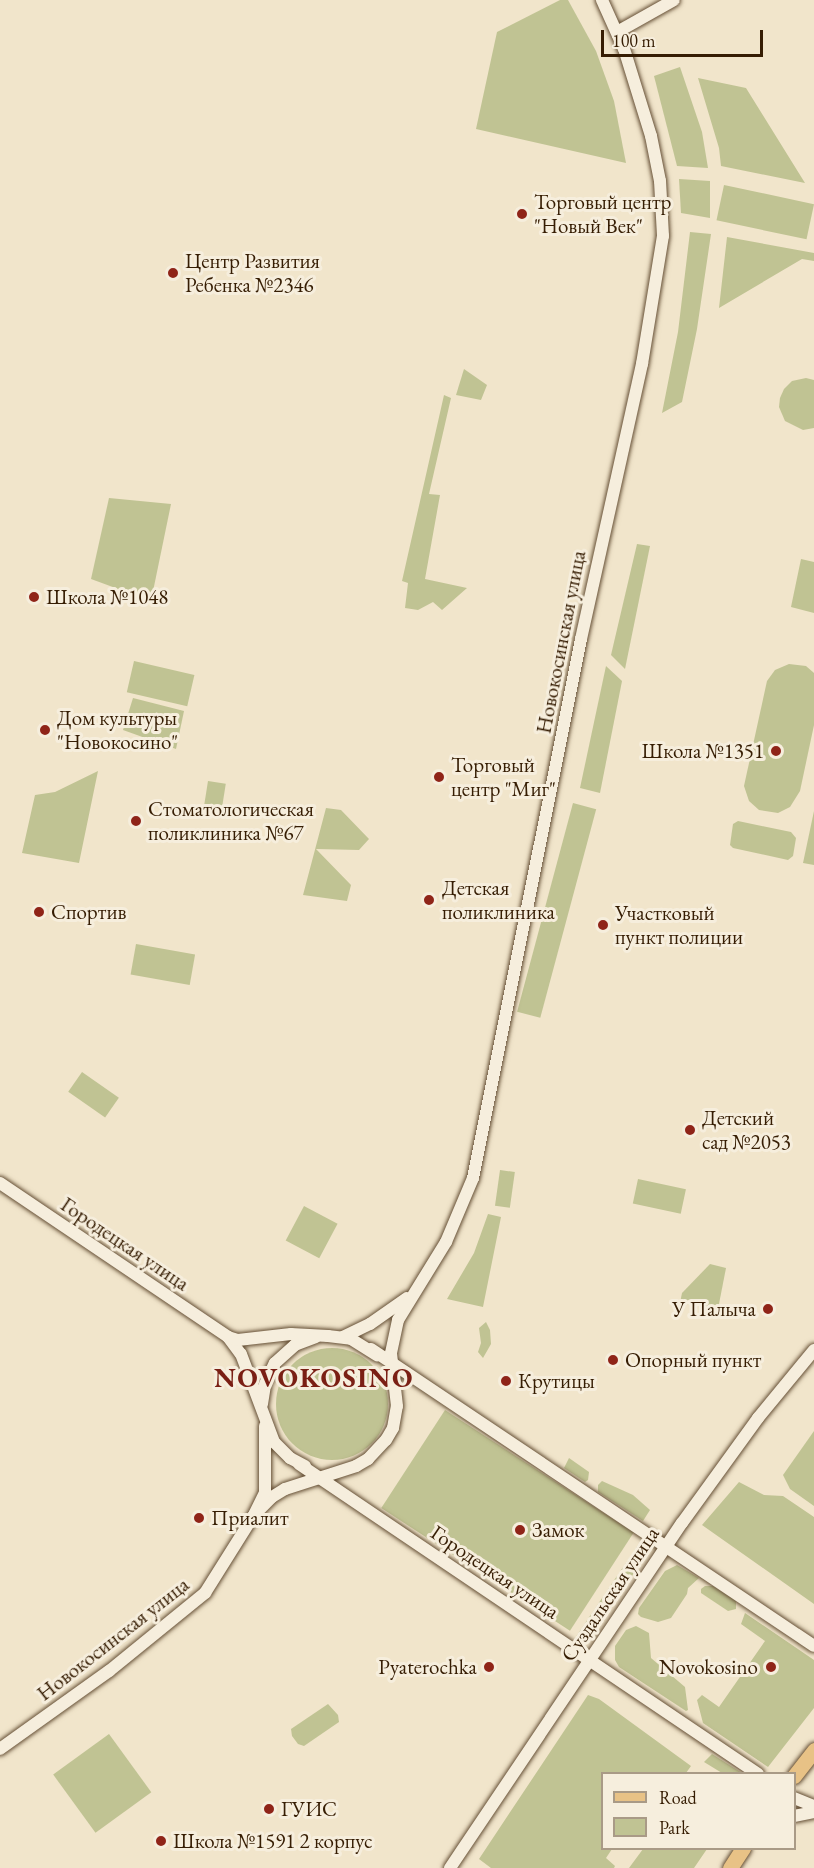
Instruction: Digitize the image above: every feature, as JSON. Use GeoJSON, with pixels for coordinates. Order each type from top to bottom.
{"type":"FeatureCollection","features":[{"type":"Feature","properties":{"kind":"main road"},"geometry":{"type":"LineString","coordinates":[[796,1775],[814,1750]]}},
{"type":"Feature","properties":{"kind":"main road"},"geometry":{"type":"LineString","coordinates":[[730,1868],[742,1850]]}},
{"type":"Feature","properties":{"kind":"street","name":"Новокосинская улица"},"geometry":{"type":"LineString","coordinates":[[397,1395],[393,1365],[394,1331],[402,1310],[446,1242],[473,1178],[573,679],[654,302],[663,236],[660,182],[644,110],[617,32],[602,0]]}},
{"type":"Feature","properties":{"kind":"street"},"geometry":{"type":"LineString","coordinates":[[617,32],[674,0]]}},
{"type":"Feature","properties":{"kind":"street","name":"Городецкая улица"},"geometry":{"type":"LineString","coordinates":[[0,1183],[228,1337]]}},
{"type":"Feature","properties":{"kind":"street"},"geometry":{"type":"LineString","coordinates":[[341,1338],[383,1316],[418,1286]]}},
{"type":"Feature","properties":{"kind":"street"},"geometry":{"type":"LineString","coordinates":[[228,1337],[238,1340],[291,1334],[351,1339],[371,1350],[814,1646]]}},
{"type":"Feature","properties":{"kind":"street"},"geometry":{"type":"LineString","coordinates":[[254,1515],[265,1491],[267,1480],[265,1384],[275,1363],[295,1345],[328,1336]]}},
{"type":"Feature","properties":{"kind":"street"},"geometry":{"type":"LineString","coordinates":[[228,1337],[241,1354],[264,1418],[280,1450],[299,1464],[319,1470],[344,1469]]}},
{"type":"Feature","properties":{"kind":"street"},"geometry":{"type":"LineString","coordinates":[[254,1515],[272,1497],[317,1477],[368,1459],[386,1440],[396,1417],[397,1395],[391,1374],[371,1350]]}},
{"type":"Feature","properties":{"kind":"street","name":"Суздальская улица"},"geometry":{"type":"LineString","coordinates":[[450,1868],[666,1546],[758,1418],[814,1350]]}},
{"type":"Feature","properties":{"kind":"street","name":"Городецкая улица"},"geometry":{"type":"LineString","coordinates":[[299,1464],[757,1772]]}},
{"type":"Feature","properties":{"kind":"street","name":"Новокосинская улица"},"geometry":{"type":"LineString","coordinates":[[0,1749],[110,1671],[205,1593],[254,1515]]}},
{"type":"Feature","properties":{"kind":"street"},"geometry":{"type":"LineString","coordinates":[[796,1798],[814,1806]]}},
{"type":"Feature","properties":{"kind":"street"},"geometry":{"type":"LineString","coordinates":[[796,1816],[814,1812]]}},
{"type":"Feature","properties":{"kind":"green space"},"geometry":{"type":"Polygon","coordinates":[[[560,0],[568,0],[596,51],[614,101],[626,163],[476,129],[497,32],[560,0]]]}},
{"type":"Feature","properties":{"kind":"green space"},"geometry":{"type":"Polygon","coordinates":[[[680,67],[702,132],[708,168],[677,166],[654,76],[680,67]]]}},
{"type":"Feature","properties":{"kind":"green space"},"geometry":{"type":"Polygon","coordinates":[[[698,78],[746,88],[805,183],[721,166],[719,148],[698,78]]]}},
{"type":"Feature","properties":{"kind":"green space"},"geometry":{"type":"Polygon","coordinates":[[[679,179],[710,181],[710,218],[681,213],[679,179]]]}},
{"type":"Feature","properties":{"kind":"green space"},"geometry":{"type":"Polygon","coordinates":[[[724,185],[814,204],[807,239],[717,220],[724,185]]]}},
{"type":"Feature","properties":{"kind":"green space"},"geometry":{"type":"Polygon","coordinates":[[[690,232],[711,234],[697,329],[682,402],[662,413],[678,332],[690,232]]]}},
{"type":"Feature","properties":{"kind":"green space"},"geometry":{"type":"Polygon","coordinates":[[[727,237],[814,253],[814,261],[802,259],[719,308],[727,237]]]}},
{"type":"Feature","properties":{"kind":"green space"},"geometry":{"type":"Polygon","coordinates":[[[464,369],[487,385],[481,400],[456,395],[464,369]]]}},
{"type":"Feature","properties":{"kind":"green space"},"geometry":{"type":"Polygon","coordinates":[[[806,378],[814,380],[814,428],[803,430],[785,421],[779,407],[784,389],[792,381],[806,378]]]}},
{"type":"Feature","properties":{"kind":"green space"},"geometry":{"type":"Polygon","coordinates":[[[444,395],[451,398],[429,494],[440,495],[425,579],[467,588],[442,610],[433,602],[418,610],[405,608],[408,583],[402,581],[444,395]]]}},
{"type":"Feature","properties":{"kind":"green space"},"geometry":{"type":"Polygon","coordinates":[[[109,498],[171,504],[151,601],[91,579],[109,498]]]}},
{"type":"Feature","properties":{"kind":"green space"},"geometry":{"type":"Polygon","coordinates":[[[637,544],[650,546],[625,669],[611,655],[637,544]]]}},
{"type":"Feature","properties":{"kind":"green space"},"geometry":{"type":"Polygon","coordinates":[[[801,559],[814,562],[814,613],[791,607],[801,559]]]}},
{"type":"Feature","properties":{"kind":"green space"},"geometry":{"type":"Polygon","coordinates":[[[134,661],[194,675],[187,706],[127,692],[134,661]]]}},
{"type":"Feature","properties":{"kind":"green space"},"geometry":{"type":"Polygon","coordinates":[[[789,664],[806,666],[814,673],[814,725],[800,791],[790,807],[778,813],[759,810],[749,801],[744,786],[767,681],[775,670],[789,664]]]}},
{"type":"Feature","properties":{"kind":"green space"},"geometry":{"type":"Polygon","coordinates":[[[606,666],[622,681],[600,793],[580,788],[606,666]]]}},
{"type":"Feature","properties":{"kind":"green space"},"geometry":{"type":"Polygon","coordinates":[[[133,698],[184,711],[176,749],[123,730],[133,698]]]}},
{"type":"Feature","properties":{"kind":"green space"},"geometry":{"type":"Polygon","coordinates":[[[98,771],[79,863],[22,853],[35,795],[55,792],[98,771]]]}},
{"type":"Feature","properties":{"kind":"green space"},"geometry":{"type":"Polygon","coordinates":[[[208,781],[226,784],[221,812],[203,810],[208,781]]]}},
{"type":"Feature","properties":{"kind":"green space"},"geometry":{"type":"Polygon","coordinates":[[[573,803],[596,809],[540,1018],[517,1012],[573,803]]]}},
{"type":"Feature","properties":{"kind":"green space"},"geometry":{"type":"Polygon","coordinates":[[[326,808],[341,810],[369,839],[359,850],[316,849],[351,885],[347,901],[303,895],[326,808]]]}},
{"type":"Feature","properties":{"kind":"green space"},"geometry":{"type":"Polygon","coordinates":[[[814,811],[814,865],[803,863],[814,811]]]}},
{"type":"Feature","properties":{"kind":"green space"},"geometry":{"type":"Polygon","coordinates":[[[738,821],[791,832],[796,838],[793,856],[788,860],[733,848],[730,845],[733,824],[738,821]]]}},
{"type":"Feature","properties":{"kind":"green space"},"geometry":{"type":"Polygon","coordinates":[[[136,944],[195,954],[190,985],[131,975],[136,944]]]}},
{"type":"Feature","properties":{"kind":"green space"},"geometry":{"type":"Polygon","coordinates":[[[82,1072],[119,1098],[105,1117],[68,1092],[82,1072]]]}},
{"type":"Feature","properties":{"kind":"green space"},"geometry":{"type":"Polygon","coordinates":[[[500,1170],[515,1172],[510,1208],[495,1206],[500,1170]]]}},
{"type":"Feature","properties":{"kind":"green space"},"geometry":{"type":"Polygon","coordinates":[[[638,1179],[686,1189],[681,1214],[633,1203],[638,1179]]]}},
{"type":"Feature","properties":{"kind":"green space"},"geometry":{"type":"Polygon","coordinates":[[[304,1206],[338,1224],[319,1258],[286,1240],[304,1206]]]}},
{"type":"Feature","properties":{"kind":"green space"},"geometry":{"type":"Polygon","coordinates":[[[488,1214],[501,1217],[483,1307],[447,1299],[474,1253],[488,1214]]]}},
{"type":"Feature","properties":{"kind":"green space"},"geometry":{"type":"Polygon","coordinates":[[[710,1264],[726,1268],[718,1309],[680,1303],[682,1293],[710,1264]]]}},
{"type":"Feature","properties":{"kind":"green space"},"geometry":{"type":"Polygon","coordinates":[[[486,1322],[490,1330],[491,1344],[483,1358],[478,1352],[481,1343],[479,1328],[486,1322]]]}},
{"type":"Feature","properties":{"kind":"green space"},"geometry":{"type":"Polygon","coordinates":[[[332,1348],[353,1352],[372,1364],[384,1383],[388,1404],[384,1425],[372,1444],[353,1456],[332,1460],[311,1456],[292,1444],[280,1425],[276,1404],[280,1383],[292,1364],[311,1352],[332,1348]]]}},
{"type":"Feature","properties":{"kind":"green space"},"geometry":{"type":"Polygon","coordinates":[[[445,1410],[634,1533],[570,1631],[381,1508],[445,1410]]]}},
{"type":"Feature","properties":{"kind":"green space"},"geometry":{"type":"Polygon","coordinates":[[[814,1431],[814,1506],[790,1489],[783,1475],[814,1431]]]}},
{"type":"Feature","properties":{"kind":"green space"},"geometry":{"type":"Polygon","coordinates":[[[569,1458],[589,1472],[588,1480],[585,1482],[564,1468],[569,1458]]]}},
{"type":"Feature","properties":{"kind":"green space"},"geometry":{"type":"Polygon","coordinates":[[[602,1481],[633,1495],[650,1510],[643,1521],[598,1492],[598,1485],[602,1481]]]}},
{"type":"Feature","properties":{"kind":"green space"},"geometry":{"type":"Polygon","coordinates":[[[739,1482],[764,1495],[783,1496],[814,1517],[814,1604],[702,1525],[739,1482]]]}},
{"type":"Feature","properties":{"kind":"green space"},"geometry":{"type":"Polygon","coordinates":[[[638,1545],[645,1553],[644,1558],[591,1637],[586,1640],[575,1638],[638,1545]]]}},
{"type":"Feature","properties":{"kind":"green space"},"geometry":{"type":"Polygon","coordinates":[[[677,1565],[699,1578],[688,1588],[687,1594],[671,1618],[658,1622],[641,1617],[638,1614],[639,1608],[665,1571],[677,1565]]]}},
{"type":"Feature","properties":{"kind":"green space"},"geometry":{"type":"Polygon","coordinates":[[[705,1586],[713,1586],[736,1601],[736,1609],[728,1611],[701,1593],[701,1589],[705,1586]]]}},
{"type":"Feature","properties":{"kind":"green space"},"geometry":{"type":"Polygon","coordinates":[[[745,1613],[814,1660],[814,1708],[768,1767],[703,1723],[697,1700],[702,1695],[719,1707],[765,1641],[741,1624],[745,1613]]]}},
{"type":"Feature","properties":{"kind":"green space"},"geometry":{"type":"Polygon","coordinates":[[[636,1626],[649,1633],[651,1658],[685,1687],[688,1710],[686,1711],[619,1667],[615,1660],[615,1646],[626,1630],[636,1626]]]}},
{"type":"Feature","properties":{"kind":"green space"},"geometry":{"type":"Polygon","coordinates":[[[588,1695],[599,1699],[691,1766],[687,1772],[601,1772],[601,1850],[611,1850],[606,1858],[615,1866],[614,1868],[491,1868],[479,1859],[588,1695]]]}},
{"type":"Feature","properties":{"kind":"green space"},"geometry":{"type":"Polygon","coordinates":[[[328,1704],[338,1715],[339,1722],[304,1746],[298,1744],[292,1736],[291,1729],[328,1704]]]}},
{"type":"Feature","properties":{"kind":"green space"},"geometry":{"type":"Polygon","coordinates":[[[109,1734],[151,1792],[95,1833],[53,1775],[109,1734]]]}},
{"type":"Feature","properties":{"kind":"green space"},"geometry":{"type":"Polygon","coordinates":[[[712,1754],[740,1772],[720,1772],[704,1762],[712,1754]]]}},
{"type":"Feature","properties":{"kind":"green space"},"geometry":{"type":"Polygon","coordinates":[[[642,1850],[706,1850],[694,1868],[629,1868],[642,1850]]]}},
{"type":"Feature","properties":{"kind":"place","name":"Торговый центр \"Новый Век\""},"geometry":{"type":"Point","coordinates":[522,214]}},
{"type":"Feature","properties":{"kind":"place","name":"Центр Развития Ребенка №2346"},"geometry":{"type":"Point","coordinates":[173,273]}},
{"type":"Feature","properties":{"kind":"place","name":"Школа №1048"},"geometry":{"type":"Point","coordinates":[34,597]}},
{"type":"Feature","properties":{"kind":"place","name":"Дом культуры \"Новокосино\""},"geometry":{"type":"Point","coordinates":[45,730]}},
{"type":"Feature","properties":{"kind":"place","name":"Школа №1351"},"geometry":{"type":"Point","coordinates":[776,751]}},
{"type":"Feature","properties":{"kind":"place","name":"Торговый центр \"Миг\""},"geometry":{"type":"Point","coordinates":[439,777]}},
{"type":"Feature","properties":{"kind":"place","name":"Стоматологическая поликлиника №67"},"geometry":{"type":"Point","coordinates":[136,821]}},
{"type":"Feature","properties":{"kind":"place","name":"Детская поликлиника"},"geometry":{"type":"Point","coordinates":[429,900]}},
{"type":"Feature","properties":{"kind":"place","name":"Спортив"},"geometry":{"type":"Point","coordinates":[39,912]}},
{"type":"Feature","properties":{"kind":"place","name":"Участковый пункт полиции"},"geometry":{"type":"Point","coordinates":[603,925]}},
{"type":"Feature","properties":{"kind":"place","name":"Детский сад №2053"},"geometry":{"type":"Point","coordinates":[690,1130]}},
{"type":"Feature","properties":{"kind":"place","name":"У Палыча"},"geometry":{"type":"Point","coordinates":[768,1309]}},
{"type":"Feature","properties":{"kind":"place","name":"Опорный пункт"},"geometry":{"type":"Point","coordinates":[613,1360]}},
{"type":"Feature","properties":{"kind":"place","name":"Крутицы"},"geometry":{"type":"Point","coordinates":[506,1381]}},
{"type":"Feature","properties":{"kind":"place","name":"Приалит"},"geometry":{"type":"Point","coordinates":[199,1518]}},
{"type":"Feature","properties":{"kind":"place","name":"Замок"},"geometry":{"type":"Point","coordinates":[520,1530]}},
{"type":"Feature","properties":{"kind":"place","name":"Pyaterochka"},"geometry":{"type":"Point","coordinates":[489,1667]}},
{"type":"Feature","properties":{"kind":"place","name":"Novokosino"},"geometry":{"type":"Point","coordinates":[771,1667]}},
{"type":"Feature","properties":{"kind":"place","name":"ГУИС"},"geometry":{"type":"Point","coordinates":[269,1809]}},
{"type":"Feature","properties":{"kind":"place","name":"Школа №1591 2 корпус"},"geometry":{"type":"Point","coordinates":[161,1841]}},
{"type":"Feature","properties":{"kind":"district","name":"NOVOKOSINO"},"geometry":{"type":"Point","coordinates":[314,1378]}}]}
